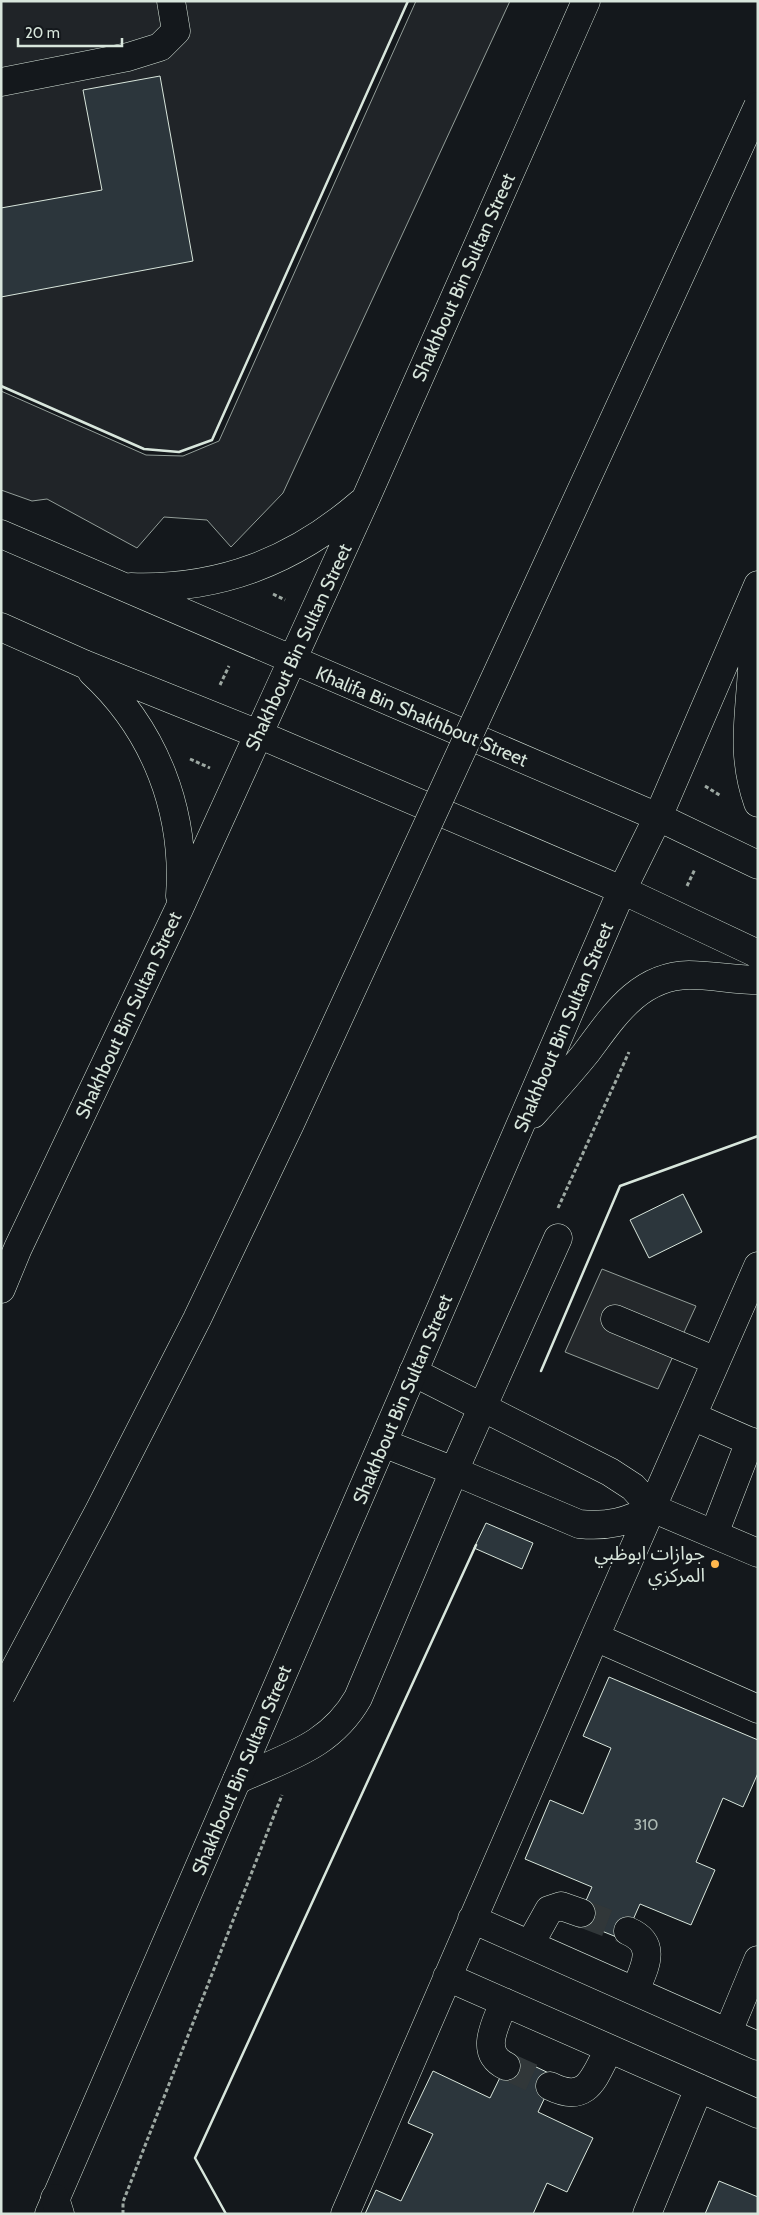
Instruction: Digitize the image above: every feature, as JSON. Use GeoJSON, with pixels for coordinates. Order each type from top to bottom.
{"type":"FeatureCollection","features":[{"type":"Feature","properties":{"kind":"main road"},"geometry":{"type":"LineString","coordinates":[[1,82],[128,57],[160,47],[176,31],[171,1]]}},
{"type":"Feature","properties":{"kind":"main road","name":"Shakhbout Bin Sultan Street"},"geometry":{"type":"LineString","coordinates":[[1,1289],[18,1248],[179,909],[366,498],[586,1]]}},
{"type":"Feature","properties":{"kind":"main road"},"geometry":{"type":"LineString","coordinates":[[1,1695],[99,1511],[197,1319],[290,1124],[758,106]]}},
{"type":"Feature","properties":{"kind":"main road"},"geometry":{"type":"LineString","coordinates":[[121,587],[155,588],[188,585],[222,579],[254,569],[285,556],[314,539],[341,520],[366,498]]}},
{"type":"Feature","properties":{"kind":"main road","name":"Khalifa Bin Shakhbout Street"},"geometry":{"type":"LineString","coordinates":[[1,534],[658,817],[758,865]]}},
{"type":"Feature","properties":{"kind":"main road"},"geometry":{"type":"LineString","coordinates":[[754,594],[752,668],[746,732],[749,771],[758,803]]}},
{"type":"Feature","properties":{"kind":"main road","name":"Shakhbout Bin Sultan Street"},"geometry":{"type":"LineString","coordinates":[[55,2209],[237,1780],[506,1157],[622,890],[658,817],[754,594]]}},
{"type":"Feature","properties":{"kind":"main road"},"geometry":{"type":"LineString","coordinates":[[1,627],[84,664],[258,734],[622,890],[758,954]]}},
{"type":"Feature","properties":{"kind":"main road"},"geometry":{"type":"LineString","coordinates":[[84,664],[121,702],[150,747],[162,771],[170,798],[179,843],[181,880],[179,909]]}},
{"type":"Feature","properties":{"kind":"main road"},"geometry":{"type":"LineString","coordinates":[[506,1157],[519,1129],[565,1078],[613,1016],[633,995],[658,982],[688,975],[758,980]]}},
{"type":"Feature","properties":{"kind":"main road"},"geometry":{"type":"LineString","coordinates":[[237,1780],[321,1740],[349,1714],[358,1698],[454,1471],[558,1238]]}},
{"type":"Feature","properties":{"kind":"main road"},"geometry":{"type":"LineString","coordinates":[[345,2214],[758,1266]]}},
{"type":"Feature","properties":{"kind":"main road"},"geometry":{"type":"LineString","coordinates":[[615,1319],[716,1362]]}},
{"type":"Feature","properties":{"kind":"main road"},"geometry":{"type":"LineString","coordinates":[[413,1372],[616,1475],[633,1487],[652,1508],[758,1553]]}},
{"type":"Feature","properties":{"kind":"main road"},"geometry":{"type":"LineString","coordinates":[[692,1416],[754,1443],[714,1534]]}},
{"type":"Feature","properties":{"kind":"main road"},"geometry":{"type":"LineString","coordinates":[[383,1443],[579,1524],[598,1526],[617,1524],[635,1518],[652,1508]]}},
{"type":"Feature","properties":{"kind":"main road"},"geometry":{"type":"LineString","coordinates":[[596,1637],[758,1709]]}},
{"type":"Feature","properties":{"kind":"main road"},"geometry":{"type":"LineString","coordinates":[[530,1944],[549,1910],[561,1906],[581,1913]]}},
{"type":"Feature","properties":{"kind":"main road"},"geometry":{"type":"LineString","coordinates":[[472,1919],[758,2046]]}},
{"type":"Feature","properties":{"kind":"main road"},"geometry":{"type":"LineString","coordinates":[[628,1931],[641,1938],[647,1951],[647,1959],[635,1991]]}},
{"type":"Feature","properties":{"kind":"main road"},"geometry":{"type":"LineString","coordinates":[[728,2032],[758,1960]]}},
{"type":"Feature","properties":{"kind":"main road"},"geometry":{"type":"LineString","coordinates":[[447,1977],[758,2114]]}},
{"type":"Feature","properties":{"kind":"main road"},"geometry":{"type":"LineString","coordinates":[[504,2002],[490,2040],[490,2048],[491,2054],[496,2060],[506,2066]]}},
{"type":"Feature","properties":{"kind":"main road"},"geometry":{"type":"LineString","coordinates":[[550,2086],[568,2094],[584,2090],[590,2084],[609,2048]]}},
{"type":"Feature","properties":{"kind":"main road"},"geometry":{"type":"LineString","coordinates":[[647,2214],[699,2088]]}},
{"type":"Feature","properties":{"kind":"path"},"geometry":{"type":"LineString","coordinates":[[272,594],[313,614]]}},
{"type":"Feature","properties":{"kind":"path"},"geometry":{"type":"LineString","coordinates":[[207,713],[241,639]]}},
{"type":"Feature","properties":{"kind":"path"},"geometry":{"type":"LineString","coordinates":[[186,757],[237,780]]}},
{"type":"Feature","properties":{"kind":"path"},"geometry":{"type":"LineString","coordinates":[[673,915],[727,799],[678,770]]}},
{"type":"Feature","properties":{"kind":"shaded area"},"geometry":{"type":"Polygon","coordinates":[[[1,1],[408,1],[212,440],[179,452],[144,449],[1,386],[1,1]]]}},
{"type":"Feature","properties":{"kind":"shaded area"},"geometry":{"type":"Polygon","coordinates":[[[416,1],[510,1],[283,493],[231,547],[207,520],[164,517],[137,548],[47,499],[32,501],[1,490],[1,391],[146,455],[183,456],[219,441],[416,1]]]}},
{"type":"Feature","properties":{"kind":"shaded area"},"geometry":{"type":"Polygon","coordinates":[[[602,1269],[696,1306],[658,1389],[565,1352],[602,1269]]]}},
{"type":"Feature","properties":{"kind":"building"},"geometry":{"type":"Polygon","coordinates":[[[160,76],[193,261],[1,297],[1,208],[102,190],[83,90],[160,76]]]}},
{"type":"Feature","properties":{"kind":"building"},"geometry":{"type":"Polygon","coordinates":[[[683,1194],[702,1232],[649,1258],[630,1220],[683,1194]]]}},
{"type":"Feature","properties":{"kind":"building"},"geometry":{"type":"Polygon","coordinates":[[[486,1523],[533,1543],[522,1569],[474,1548],[486,1523]]]}},
{"type":"Feature","properties":{"kind":"building"},"geometry":{"type":"Polygon","coordinates":[[[609,1677],[758,1740],[758,1773],[743,1807],[723,1798],[696,1862],[715,1870],[691,1925],[640,1904],[624,1940],[577,1921],[592,1887],[525,1859],[550,1800],[583,1814],[611,1748],[583,1736],[609,1677]]]}},
{"type":"Feature","properties":{"kind":"building"},"geometry":{"type":"Polygon","coordinates":[[[511,2055],[555,2076],[538,2112],[593,2138],[567,2192],[547,2183],[533,2214],[365,2214],[376,2190],[401,2201],[433,2134],[408,2123],[433,2071],[490,2098],[511,2055]]]}},
{"type":"Feature","properties":{"kind":"building"},"geometry":{"type":"Polygon","coordinates":[[[719,2181],[758,2197],[758,2214],[705,2214],[719,2181]]]}},
{"type":"Feature","properties":{"kind":"tunnel"},"geometry":{"type":"LineString","coordinates":[[581,1913],[628,1931]]}},
{"type":"Feature","properties":{"kind":"tunnel"},"geometry":{"type":"LineString","coordinates":[[506,2066],[550,2086]]}},
{"type":"Feature","properties":{"kind":"wall"},"geometry":{"type":"LineString","coordinates":[[1,386],[144,449],[179,452],[212,440],[408,1]]}},
{"type":"Feature","properties":{"kind":"wall"},"geometry":{"type":"LineString","coordinates":[[541,1371],[620,1186],[758,1136]]}},
{"type":"Feature","properties":{"kind":"wall"},"geometry":{"type":"LineString","coordinates":[[226,2214],[195,2158],[476,1545]]}},
{"type":"Feature","properties":{"kind":"place","name":"جوازات ابوظبي المركزي"},"geometry":{"type":"Point","coordinates":[715,1564]}}]}
